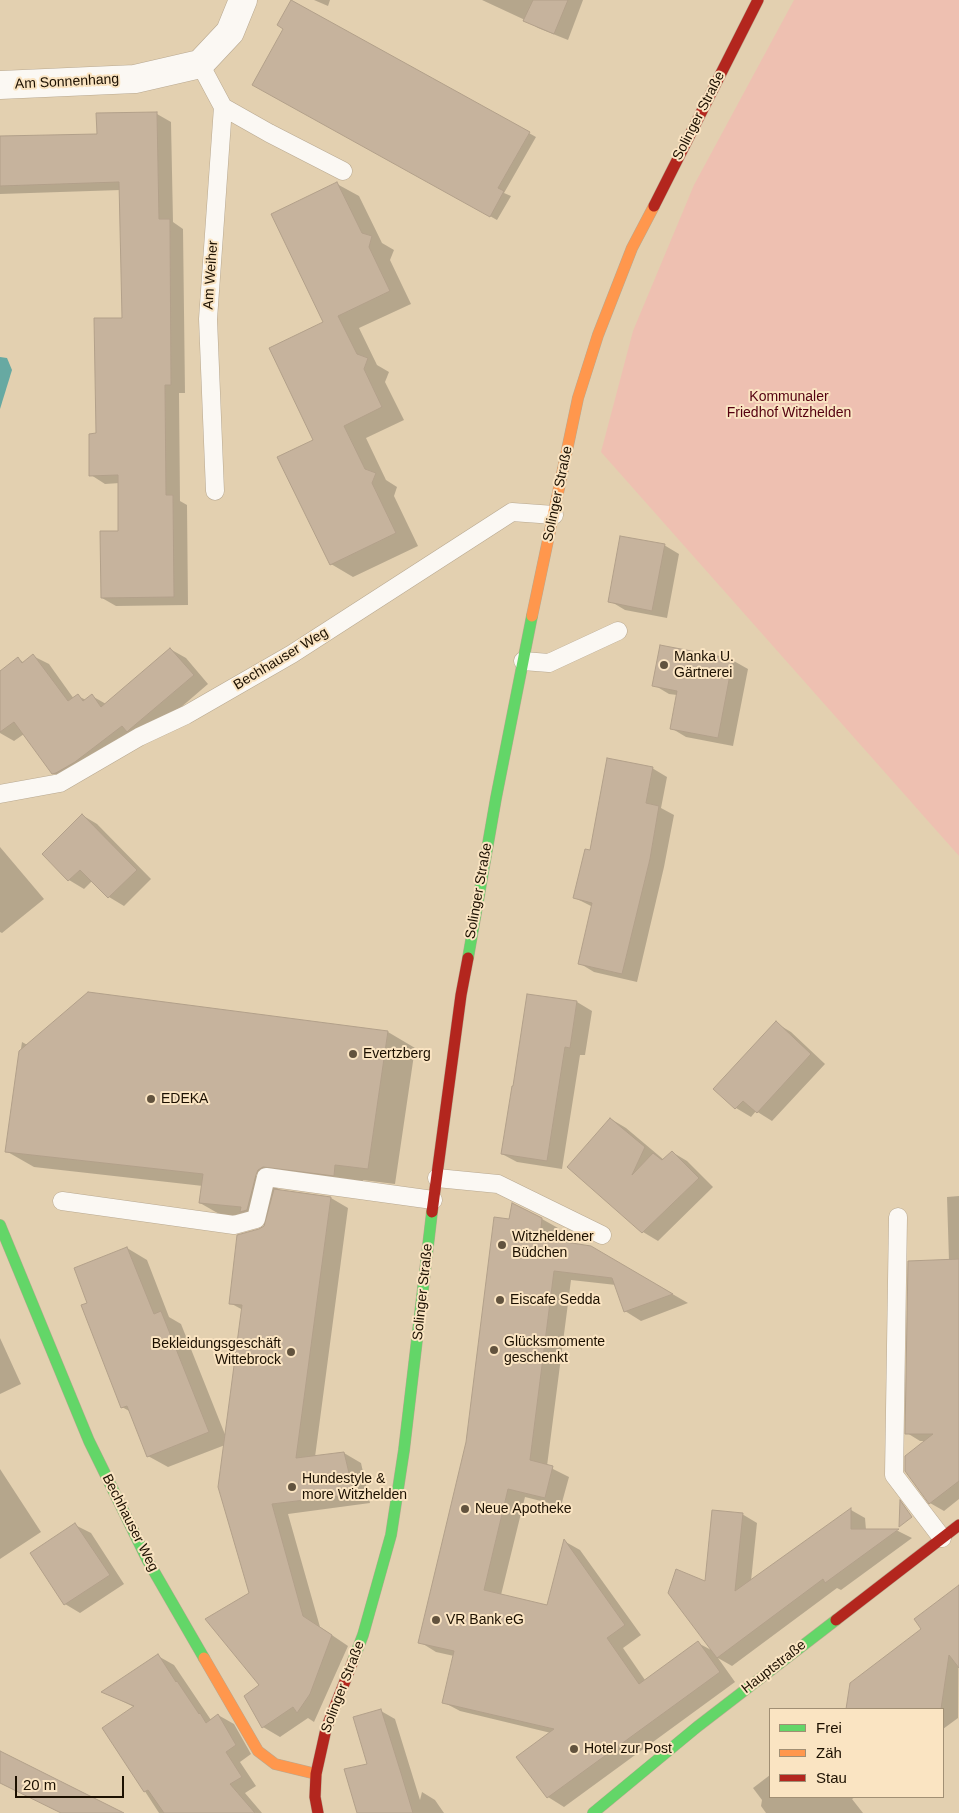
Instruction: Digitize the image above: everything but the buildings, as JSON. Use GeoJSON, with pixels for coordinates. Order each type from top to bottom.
{"type":"FeatureCollection","features":[{"type":"Feature","properties":{"kind":"main road","name":"Solinger Straße"},"geometry":{"type":"LineString","coordinates":[[318,1813],[315,1797],[316,1774],[326,1729],[363,1635],[391,1535],[404,1450],[436,1178],[461,995],[496,798],[578,398],[598,335],[632,248],[758,0]]}},
{"type":"Feature","properties":{"kind":"main road","name":"Bechhauser Weg"},"geometry":{"type":"LineString","coordinates":[[0,1225],[89,1441],[148,1561],[175,1609],[258,1751],[275,1764],[316,1774]]}},
{"type":"Feature","properties":{"kind":"main road","name":"Hauptstraße"},"geometry":{"type":"LineString","coordinates":[[593,1813],[697,1727],[959,1525]]}},
{"type":"Feature","properties":{"kind":"street"},"geometry":{"type":"LineString","coordinates":[[200,64],[230,32],[243,0]]}},
{"type":"Feature","properties":{"kind":"street","name":"Am Sonnenhang"},"geometry":{"type":"LineString","coordinates":[[0,85],[135,79],[200,64]]}},
{"type":"Feature","properties":{"kind":"lane"},"geometry":{"type":"LineString","coordinates":[[200,64],[223,107],[344,171]]}},
{"type":"Feature","properties":{"kind":"lane","name":"Am Weiher"},"geometry":{"type":"LineString","coordinates":[[215,491],[208,319],[223,107]]}},
{"type":"Feature","properties":{"kind":"lane","name":"Bechhauser Weg"},"geometry":{"type":"LineString","coordinates":[[0,794],[60,783],[139,737],[186,715],[292,654],[512,512],[554,515]]}},
{"type":"Feature","properties":{"kind":"lane"},"geometry":{"type":"LineString","coordinates":[[523,661],[549,663],[618,631]]}},
{"type":"Feature","properties":{"kind":"lane"},"geometry":{"type":"LineString","coordinates":[[62,1201],[234,1225],[256,1219],[266,1177],[434,1200]]}},
{"type":"Feature","properties":{"kind":"lane"},"geometry":{"type":"LineString","coordinates":[[436,1178],[498,1184],[602,1235]]}},
{"type":"Feature","properties":{"kind":"lane"},"geometry":{"type":"LineString","coordinates":[[898,1217],[894,1475],[942,1538]]}},
{"type":"Feature","properties":{"kind":"green space","name":"Kommunaler Friedhof Witzhelden"},"geometry":{"type":"Polygon","coordinates":[[[794,0],[959,0],[959,856],[601,452],[633,331],[694,185],[794,0]]]}},
{"type":"Feature","properties":{"kind":"water"},"geometry":{"type":"Polygon","coordinates":[[[0,357],[7,358],[12,370],[0,409],[0,357]]]}},
{"type":"Feature","properties":{"kind":"traffic: fast"},"geometry":{"type":"LineString","coordinates":[[468,958],[496,798],[532,616]]}},
{"type":"Feature","properties":{"kind":"traffic: fast"},"geometry":{"type":"LineString","coordinates":[[353,1661],[363,1635],[391,1535],[404,1450],[432,1212]]}},
{"type":"Feature","properties":{"kind":"traffic: fast"},"geometry":{"type":"LineString","coordinates":[[0,1225],[89,1441],[148,1561],[204,1658]]}},
{"type":"Feature","properties":{"kind":"traffic: fast"},"geometry":{"type":"LineString","coordinates":[[593,1813],[697,1727],[836,1620]]}},
{"type":"Feature","properties":{"kind":"traffic: slow"},"geometry":{"type":"LineString","coordinates":[[532,616],[578,398],[598,335],[632,248],[654,206]]}},
{"type":"Feature","properties":{"kind":"traffic: slow"},"geometry":{"type":"LineString","coordinates":[[204,1658],[258,1751],[275,1764],[316,1774]]}},
{"type":"Feature","properties":{"kind":"traffic: jam"},"geometry":{"type":"LineString","coordinates":[[654,206],[758,0]]}},
{"type":"Feature","properties":{"kind":"traffic: jam"},"geometry":{"type":"LineString","coordinates":[[432,1212],[461,995],[468,958]]}},
{"type":"Feature","properties":{"kind":"traffic: jam"},"geometry":{"type":"LineString","coordinates":[[836,1620],[959,1525]]}},
{"type":"Feature","properties":{"kind":"traffic: jam"},"geometry":{"type":"LineString","coordinates":[[318,1813],[315,1797],[316,1774],[326,1729],[353,1661]]}},
{"type":"Feature","properties":{"kind":"place","name":"Manka U. Gärtnerei"},"geometry":{"type":"Point","coordinates":[664,665]}},
{"type":"Feature","properties":{"kind":"place","name":"Evertzberg"},"geometry":{"type":"Point","coordinates":[353,1054]}},
{"type":"Feature","properties":{"kind":"place","name":"EDEKA"},"geometry":{"type":"Point","coordinates":[151,1099]}},
{"type":"Feature","properties":{"kind":"place","name":"Witzheldener Büdchen"},"geometry":{"type":"Point","coordinates":[502,1245]}},
{"type":"Feature","properties":{"kind":"place","name":"Eiscafe Sedda"},"geometry":{"type":"Point","coordinates":[500,1300]}},
{"type":"Feature","properties":{"kind":"place","name":"Glücksmomente geschenkt"},"geometry":{"type":"Point","coordinates":[494,1350]}},
{"type":"Feature","properties":{"kind":"place","name":"Bekleidungsgeschäft Wittebrock"},"geometry":{"type":"Point","coordinates":[291,1352]}},
{"type":"Feature","properties":{"kind":"place","name":"Hundestyle & more Witzhelden"},"geometry":{"type":"Point","coordinates":[292,1487]}},
{"type":"Feature","properties":{"kind":"place","name":"Neue Apotheke"},"geometry":{"type":"Point","coordinates":[465,1509]}},
{"type":"Feature","properties":{"kind":"place","name":"VR Bank eG"},"geometry":{"type":"Point","coordinates":[436,1620]}},
{"type":"Feature","properties":{"kind":"place","name":"Hotel zur Post"},"geometry":{"type":"Point","coordinates":[574,1749]}}]}
